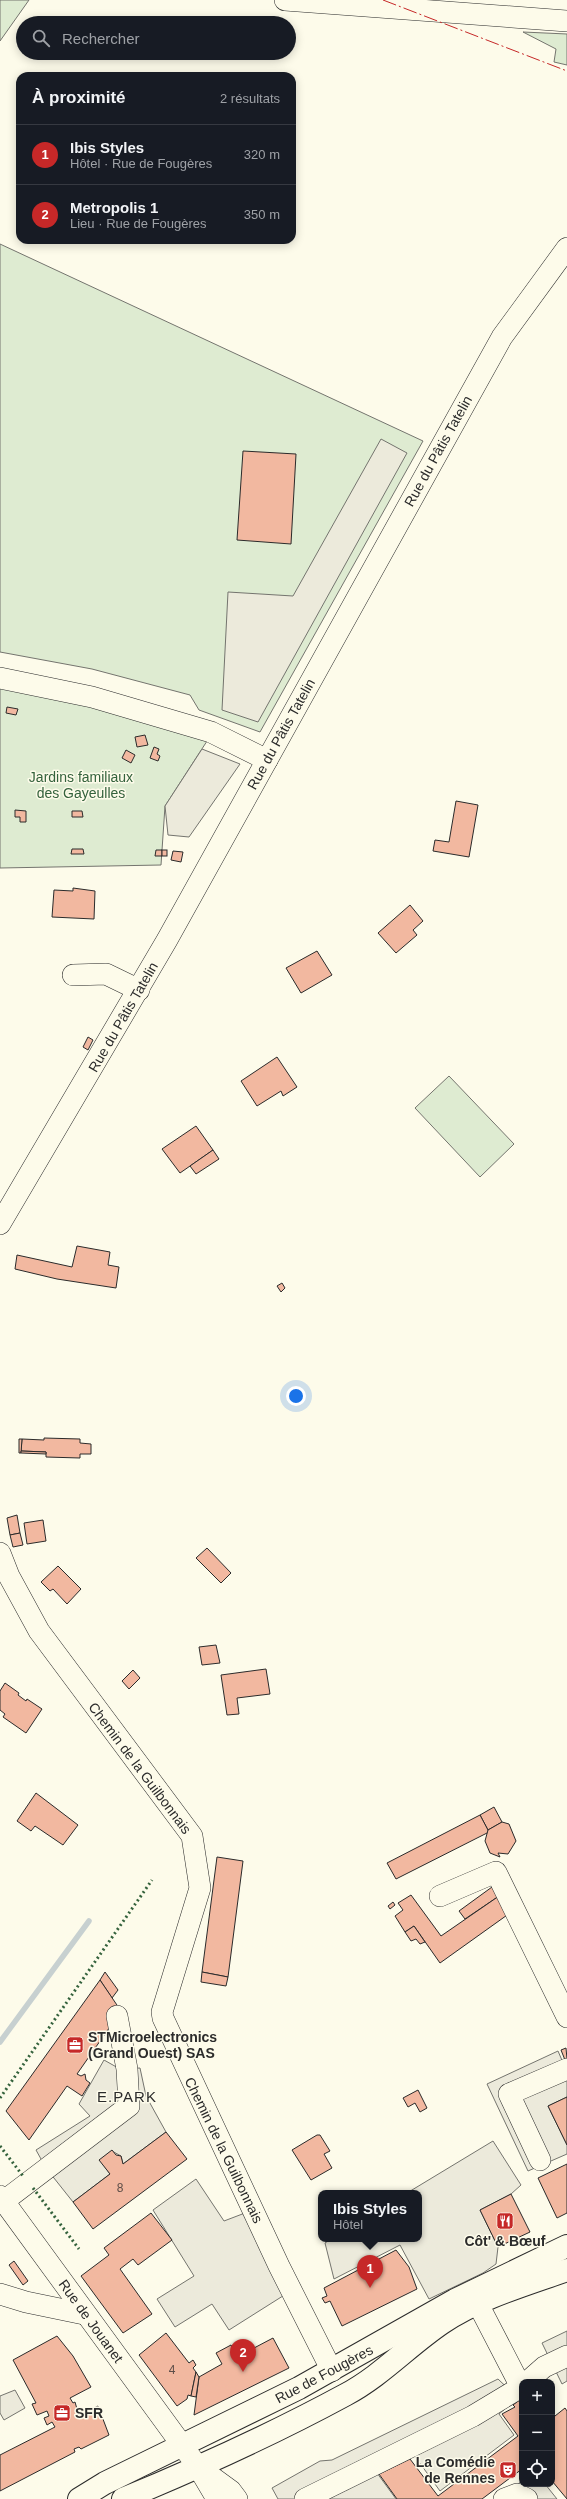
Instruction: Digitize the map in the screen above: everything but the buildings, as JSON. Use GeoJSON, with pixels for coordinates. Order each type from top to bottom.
{"type":"FeatureCollection","features":[{"type":"Feature","properties":{"kind":"main road","name":"Rue de Fougères"},"geometry":{"type":"LineString","coordinates":[[79,2499],[105,2483],[332,2371],[455,2300],[567,2246]]}},
{"type":"Feature","properties":{"kind":"main road"},"geometry":{"type":"LineString","coordinates":[[123,2499],[198,2467],[346,2395],[384,2370],[442,2323],[478,2304],[567,2270]]}},
{"type":"Feature","properties":{"kind":"street"},"geometry":{"type":"LineString","coordinates":[[285,0],[567,21]]}},
{"type":"Feature","properties":{"kind":"street","name":"Rue du Pâtis Tatelin"},"geometry":{"type":"LineString","coordinates":[[0,1224],[139,990],[502,337],[567,248]]}},
{"type":"Feature","properties":{"kind":"street"},"geometry":{"type":"LineString","coordinates":[[0,678],[92,697],[211,732],[225,737],[267,760]]}},
{"type":"Feature","properties":{"kind":"street"},"geometry":{"type":"LineString","coordinates":[[73,975],[106,974],[139,990]]}},
{"type":"Feature","properties":{"kind":"street","name":"Chemin de la Guilbonnais"},"geometry":{"type":"LineString","coordinates":[[0,1553],[9,1576],[39,1631],[192,1836],[200,1888],[162,2012],[163,2018],[269,2245],[332,2371]]}},
{"type":"Feature","properties":{"kind":"street"},"geometry":{"type":"LineString","coordinates":[[440,1896],[496,1872],[567,2017]]}},
{"type":"Feature","properties":{"kind":"street"},"geometry":{"type":"LineString","coordinates":[[2,2199],[129,2106],[127,2069],[117,2016]]}},
{"type":"Feature","properties":{"kind":"street"},"geometry":{"type":"LineString","coordinates":[[540,2160],[509,2094],[567,2069]]}},
{"type":"Feature","properties":{"kind":"street","name":"Rue de Jouanet"},"geometry":{"type":"LineString","coordinates":[[2,2199],[84,2314],[198,2467]]}},
{"type":"Feature","properties":{"kind":"street"},"geometry":{"type":"LineString","coordinates":[[0,2294],[26,2302],[84,2314]]}},
{"type":"Feature","properties":{"kind":"street"},"geometry":{"type":"LineString","coordinates":[[478,2304],[520,2379]]}},
{"type":"Feature","properties":{"kind":"street"},"geometry":{"type":"LineString","coordinates":[[530,2379],[544,2367],[567,2356]]}},
{"type":"Feature","properties":{"kind":"street"},"geometry":{"type":"LineString","coordinates":[[305,2499],[473,2416],[519,2387]]}},
{"type":"Feature","properties":{"kind":"street"},"geometry":{"type":"LineString","coordinates":[[198,2467],[217,2499]]}},
{"type":"Feature","properties":{"kind":"street"},"geometry":{"type":"LineString","coordinates":[[198,2467],[231,2491],[237,2499]]}},
{"type":"Feature","properties":{"kind":"street"},"geometry":{"type":"LineString","coordinates":[[504,2499],[518,2494],[527,2499]]}},
{"type":"Feature","properties":{"kind":"green space"},"geometry":{"type":"Polygon","coordinates":[[[0,0],[29,0],[18,16],[16,16],[16,18],[0,41],[0,0]]]}},
{"type":"Feature","properties":{"kind":"green space"},"geometry":{"type":"Polygon","coordinates":[[[523,32],[567,34],[567,65],[554,62],[556,49],[523,32]]]}},
{"type":"Feature","properties":{"kind":"green space"},"geometry":{"type":"Polygon","coordinates":[[[0,244],[423,441],[260,732],[199,710],[190,695],[92,669],[0,652],[0,244]]]}},
{"type":"Feature","properties":{"kind":"green space","name":"Jardins familiaux des Gayeulles"},"geometry":{"type":"Polygon","coordinates":[[[0,687],[80,700],[209,738],[165,806],[161,865],[0,868],[0,687]]]}},
{"type":"Feature","properties":{"kind":"green space"},"geometry":{"type":"Polygon","coordinates":[[[449,1076],[514,1144],[480,1177],[415,1108],[449,1076]]]}},
{"type":"Feature","properties":{"kind":"shaded area"},"geometry":{"type":"Polygon","coordinates":[[[381,439],[407,453],[258,722],[222,710],[228,592],[293,596],[381,439]]]}},
{"type":"Feature","properties":{"kind":"shaded area"},"geometry":{"type":"Polygon","coordinates":[[[202,749],[240,764],[189,837],[168,835],[165,806],[202,749]]]}},
{"type":"Feature","properties":{"kind":"shaded area"},"geometry":{"type":"Polygon","coordinates":[[[558,2051],[567,2072],[567,2097],[548,2106],[567,2145],[567,2154],[528,2171],[487,2084],[558,2051]]]}},
{"type":"Feature","properties":{"kind":"shaded area"},"geometry":{"type":"Polygon","coordinates":[[[104,2060],[120,2069],[140,2068],[146,2096],[166,2132],[123,2164],[121,2156],[112,2151],[100,2160],[110,2174],[73,2202],[46,2168],[36,2150],[90,2116],[79,2104],[104,2060]]]}},
{"type":"Feature","properties":{"kind":"shaded area"},"geometry":{"type":"Polygon","coordinates":[[[493,2141],[521,2185],[511,2194],[480,2210],[498,2247],[496,2264],[483,2273],[429,2299],[400,2245],[334,2279],[325,2243],[326,2242],[422,2242],[422,2190],[412,2190],[493,2141]]]}},
{"type":"Feature","properties":{"kind":"shaded area"},"geometry":{"type":"Polygon","coordinates":[[[196,2179],[224,2221],[245,2213],[286,2294],[229,2330],[212,2304],[175,2327],[157,2299],[194,2276],[153,2210],[196,2179]]]}},
{"type":"Feature","properties":{"kind":"shaded area"},"geometry":{"type":"Polygon","coordinates":[[[567,2331],[567,2381],[562,2384],[542,2343],[567,2331]]]}},
{"type":"Feature","properties":{"kind":"shaded area"},"geometry":{"type":"Polygon","coordinates":[[[498,2379],[518,2398],[499,2414],[514,2435],[440,2491],[414,2455],[377,2473],[396,2499],[278,2499],[272,2488],[320,2461],[332,2460],[498,2379]]]}},
{"type":"Feature","properties":{"kind":"shaded area"},"geometry":{"type":"Polygon","coordinates":[[[15,2390],[25,2408],[4,2420],[0,2413],[0,2396],[15,2390]]]}},
{"type":"Feature","properties":{"kind":"shaded area"},"geometry":{"type":"Polygon","coordinates":[[[519,2483],[519,2487],[547,2487],[557,2499],[497,2499],[519,2483]]]}},
{"type":"Feature","properties":{"kind":"waterway"},"geometry":{"type":"LineString","coordinates":[[0,2042],[89,1921]]}},
{"type":"Feature","properties":{"kind":"hedge"},"geometry":{"type":"LineString","coordinates":[[0,2098],[152,1880]]}},
{"type":"Feature","properties":{"kind":"hedge"},"geometry":{"type":"LineString","coordinates":[[0,2146],[23,2176]]}},
{"type":"Feature","properties":{"kind":"hedge"},"geometry":{"type":"LineString","coordinates":[[33,2188],[79,2249]]}},
{"type":"Feature","properties":{"kind":"power"},"geometry":{"type":"LineString","coordinates":[[383,0],[567,71]]}},
{"type":"Feature","properties":{"kind":"place","name":"STMicroelectronics (Grand Ouest) SAS"},"geometry":{"type":"Point","coordinates":[75,2045]}},
{"type":"Feature","properties":{"kind":"place","name":"Côt' & Bœuf"},"geometry":{"type":"Point","coordinates":[505,2221]}},
{"type":"Feature","properties":{"kind":"place","name":"Ibis Styles"},"geometry":{"type":"Point","coordinates":[370,2288]}},
{"type":"Feature","properties":{"kind":"place","name":"Metropolis 1"},"geometry":{"type":"Point","coordinates":[243,2372]}},
{"type":"Feature","properties":{"kind":"place","name":"SFR"},"geometry":{"type":"Point","coordinates":[62,2413]}},
{"type":"Feature","properties":{"kind":"place","name":"La Comédie de Rennes"},"geometry":{"type":"Point","coordinates":[508,2470]}},
{"type":"Feature","properties":{"kind":"district","name":"E.PARK"},"geometry":{"type":"Point","coordinates":[127,2097]}}]}
